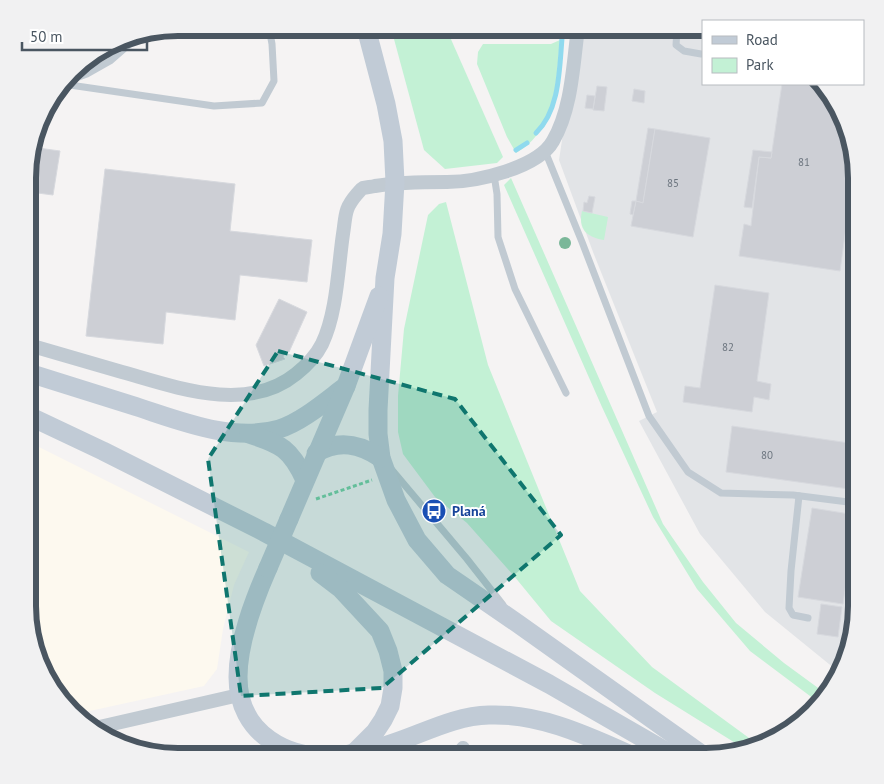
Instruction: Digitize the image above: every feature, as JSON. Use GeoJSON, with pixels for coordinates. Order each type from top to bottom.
{"type":"FeatureCollection","features":[{"type":"Feature","properties":{"kind":"main road"},"geometry":{"type":"LineString","coordinates":[[368,36],[386,104],[393,142],[396,182],[392,234],[385,278],[378,410],[378,434],[384,466],[396,500],[417,540],[447,575],[691,747]]}},
{"type":"Feature","properties":{"kind":"main road"},"geometry":{"type":"LineString","coordinates":[[282,748],[271,742],[252,723],[239,695],[238,676],[243,642],[258,590],[346,386],[385,278]]}},
{"type":"Feature","properties":{"kind":"main road"},"geometry":{"type":"LineString","coordinates":[[36,375],[182,422],[213,430],[244,432],[263,432],[280,428],[312,411],[346,386]]}},
{"type":"Feature","properties":{"kind":"main road"},"geometry":{"type":"LineString","coordinates":[[37,420],[264,532],[550,684],[659,747]]}},
{"type":"Feature","properties":{"kind":"main road"},"geometry":{"type":"LineString","coordinates":[[244,432],[267,440],[284,450],[297,462],[302,488]]}},
{"type":"Feature","properties":{"kind":"main road"},"geometry":{"type":"LineString","coordinates":[[316,453],[335,444],[353,445],[370,450],[384,466]]}},
{"type":"Feature","properties":{"kind":"main road"},"geometry":{"type":"LineString","coordinates":[[264,532],[341,589],[380,631],[393,671],[393,688],[390,706],[383,720],[361,748]]}},
{"type":"Feature","properties":{"kind":"main road"},"geometry":{"type":"LineString","coordinates":[[381,748],[456,720],[488,715],[525,716],[573,730],[613,747]]}},
{"type":"Feature","properties":{"kind":"street"},"geometry":{"type":"LineString","coordinates":[[36,347],[162,384],[222,395],[246,394],[270,389],[289,380],[307,366],[321,346],[330,324],[348,205],[362,189],[396,182],[451,182],[494,175],[528,161],[545,150],[552,143],[567,104],[577,37]]}},
{"type":"Feature","properties":{"kind":"street"},"geometry":{"type":"LineString","coordinates":[[103,726],[239,695]]}},
{"type":"Feature","properties":{"kind":"lane"},"geometry":{"type":"LineString","coordinates":[[73,84],[214,106],[262,103],[274,82],[271,36]]}},
{"type":"Feature","properties":{"kind":"lane"},"geometry":{"type":"LineString","coordinates":[[677,37],[676,45],[684,51],[701,54]]}},
{"type":"Feature","properties":{"kind":"lane"},"geometry":{"type":"LineString","coordinates":[[80,77],[110,61],[127,46]]}},
{"type":"Feature","properties":{"kind":"lane"},"geometry":{"type":"LineString","coordinates":[[545,150],[649,416],[688,472],[721,494],[799,496],[848,502]]}},
{"type":"Feature","properties":{"kind":"lane"},"geometry":{"type":"LineString","coordinates":[[494,175],[497,194],[498,237],[515,289],[566,393]]}},
{"type":"Feature","properties":{"kind":"lane"},"geometry":{"type":"LineString","coordinates":[[384,466],[461,552],[517,623]]}},
{"type":"Feature","properties":{"kind":"lane"},"geometry":{"type":"LineString","coordinates":[[799,496],[789,608],[793,615],[808,618]]}},
{"type":"Feature","properties":{"kind":"path"},"geometry":{"type":"LineString","coordinates":[[302,488],[314,502],[384,466]]}},
{"type":"Feature","properties":{"kind":"highlighted area"},"geometry":{"type":"Polygon","coordinates":[[[278,351],[455,399],[561,535],[382,688],[241,696],[208,459],[278,351]]]}},
{"type":"Feature","properties":{"kind":"shaded area"},"geometry":{"type":"Polygon","coordinates":[[[578,37],[702,37],[702,85],[812,85],[829,107],[837,124],[847,160],[848,605],[847,624],[843,642],[833,668],[765,612],[700,534],[639,421],[657,412],[593,252],[559,160],[578,37]]]}},
{"type":"Feature","properties":{"kind":"shaded area"},"geometry":{"type":"Polygon","coordinates":[[[37,446],[249,552],[234,585],[223,629],[217,669],[204,686],[85,712],[60,685],[44,651],[37,615],[37,446]]]}},
{"type":"Feature","properties":{"kind":"green space"},"geometry":{"type":"Polygon","coordinates":[[[393,36],[450,37],[503,157],[497,163],[445,169],[424,150],[393,36]]]}},
{"type":"Feature","properties":{"kind":"green space"},"geometry":{"type":"Polygon","coordinates":[[[560,40],[555,88],[547,118],[540,131],[516,153],[507,137],[477,64],[478,52],[483,44],[551,44],[560,40]]]}},
{"type":"Feature","properties":{"kind":"green space"},"geometry":{"type":"Polygon","coordinates":[[[511,178],[663,524],[703,582],[736,623],[784,663],[820,689],[813,698],[750,651],[697,589],[653,517],[504,185],[511,178]]]}},
{"type":"Feature","properties":{"kind":"green space"},"geometry":{"type":"Polygon","coordinates":[[[446,202],[488,365],[580,591],[652,667],[752,740],[737,744],[655,693],[551,621],[467,523],[435,497],[403,454],[398,432],[398,396],[404,329],[428,215],[439,204],[446,202]]]}},
{"type":"Feature","properties":{"kind":"green space"},"geometry":{"type":"Polygon","coordinates":[[[582,211],[608,217],[604,240],[592,237],[585,231],[581,223],[582,211]]]}},
{"type":"Feature","properties":{"kind":"building"},"geometry":{"type":"Polygon","coordinates":[[[782,85],[812,85],[829,107],[837,124],[847,160],[847,220],[840,271],[739,256],[744,224],[751,226],[759,157],[771,158],[782,85]]]}},
{"type":"Feature","properties":{"kind":"building"},"geometry":{"type":"Polygon","coordinates":[[[597,86],[607,87],[604,111],[593,110],[597,86]]]}},
{"type":"Feature","properties":{"kind":"building"},"geometry":{"type":"Polygon","coordinates":[[[634,89],[645,91],[644,103],[632,101],[634,89]]]}},
{"type":"Feature","properties":{"kind":"building"},"geometry":{"type":"Polygon","coordinates":[[[587,95],[595,96],[593,109],[585,108],[587,95]]]}},
{"type":"Feature","properties":{"kind":"building"},"geometry":{"type":"Polygon","coordinates":[[[648,128],[655,129],[643,203],[636,201],[648,128]]]}},
{"type":"Feature","properties":{"kind":"building"},"geometry":{"type":"Polygon","coordinates":[[[655,129],[710,138],[693,237],[631,226],[636,201],[643,203],[655,129]]]}},
{"type":"Feature","properties":{"kind":"building"},"geometry":{"type":"Polygon","coordinates":[[[40,148],[60,151],[53,195],[36,193],[37,160],[40,148]]]}},
{"type":"Feature","properties":{"kind":"building"},"geometry":{"type":"Polygon","coordinates":[[[753,150],[772,152],[771,158],[759,157],[752,208],[744,207],[753,150]]]}},
{"type":"Feature","properties":{"kind":"building"},"geometry":{"type":"Polygon","coordinates":[[[105,169],[235,184],[230,231],[312,240],[307,282],[240,275],[235,320],[166,312],[163,344],[86,336],[105,169]]]}},
{"type":"Feature","properties":{"kind":"building"},"geometry":{"type":"Polygon","coordinates":[[[589,196],[595,197],[592,213],[583,211],[584,202],[587,203],[589,196]]]}},
{"type":"Feature","properties":{"kind":"building"},"geometry":{"type":"Polygon","coordinates":[[[632,201],[636,201],[633,215],[630,214],[632,201]]]}},
{"type":"Feature","properties":{"kind":"building"},"geometry":{"type":"Polygon","coordinates":[[[715,285],[769,293],[757,381],[771,384],[769,400],[754,397],[752,412],[683,402],[685,386],[700,388],[715,285]]]}},
{"type":"Feature","properties":{"kind":"building"},"geometry":{"type":"Polygon","coordinates":[[[279,299],[307,312],[289,352],[286,351],[283,357],[285,359],[264,366],[256,345],[279,299]]]}},
{"type":"Feature","properties":{"kind":"building"},"geometry":{"type":"Polygon","coordinates":[[[732,426],[848,443],[848,489],[726,472],[732,426]]]}},
{"type":"Feature","properties":{"kind":"building"},"geometry":{"type":"Polygon","coordinates":[[[812,508],[848,514],[848,570],[843,604],[798,597],[812,508]]]}},
{"type":"Feature","properties":{"kind":"building"},"geometry":{"type":"Polygon","coordinates":[[[821,604],[842,607],[838,637],[817,634],[821,604]]]}},
{"type":"Feature","properties":{"kind":"waterway"},"geometry":{"type":"LineString","coordinates":[[536,133],[551,111],[555,98],[560,70],[562,37]]}},
{"type":"Feature","properties":{"kind":"waterway"},"geometry":{"type":"LineString","coordinates":[[516,150],[527,143]]}},
{"type":"Feature","properties":{"kind":"place","name":"Planá"},"geometry":{"type":"Point","coordinates":[434,511]}}]}
